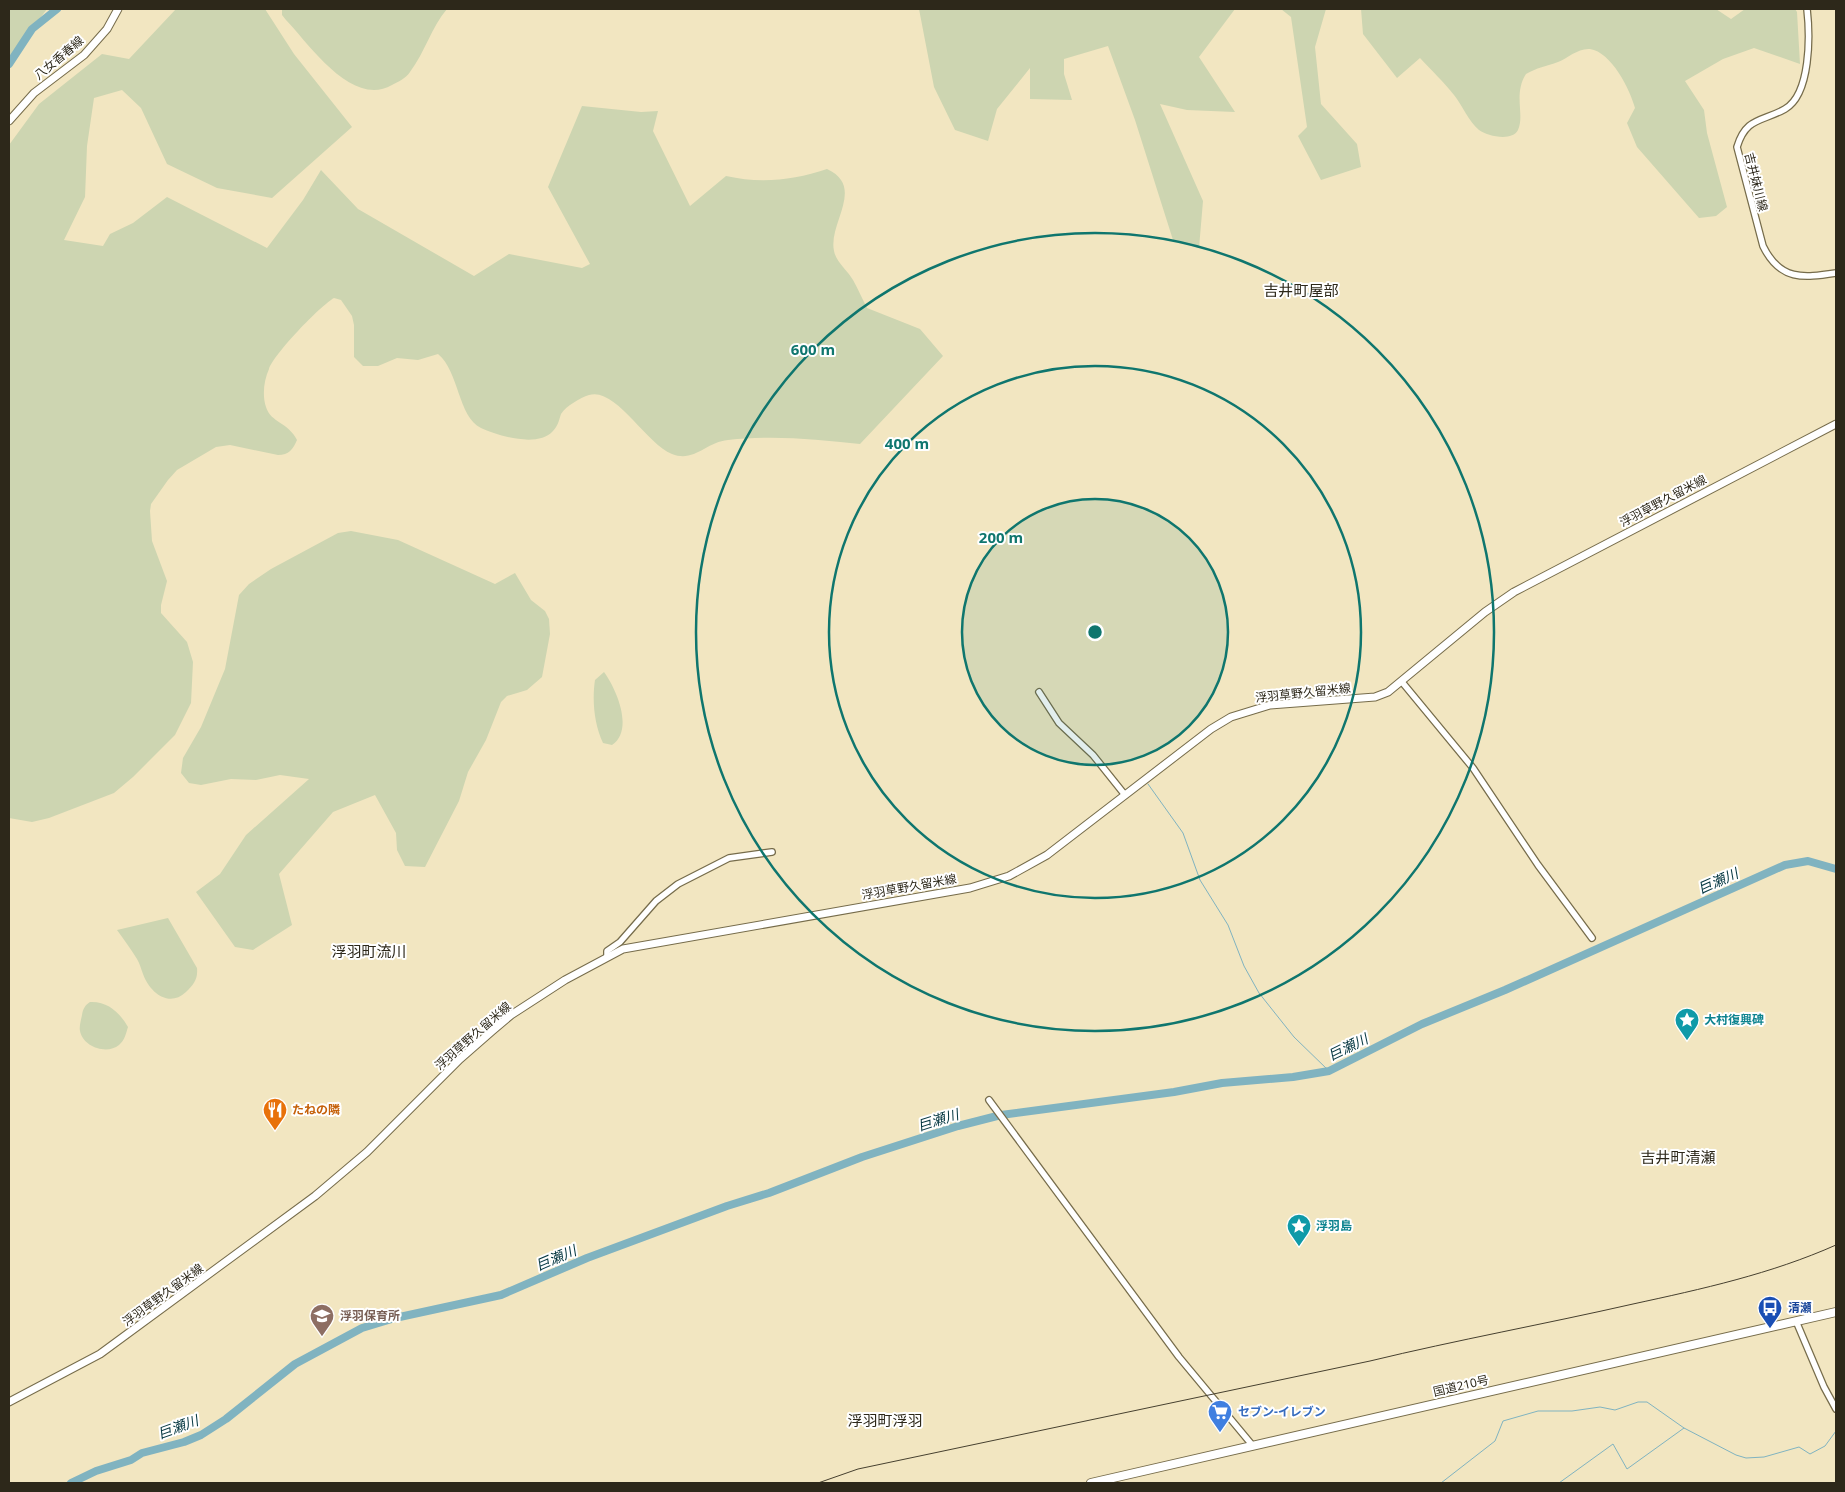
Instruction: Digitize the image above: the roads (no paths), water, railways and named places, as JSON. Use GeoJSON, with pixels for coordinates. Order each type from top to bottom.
{"type":"FeatureCollection","features":[{"type":"Feature","properties":{"kind":"highway","name":"国道210号"},"geometry":{"type":"LineString","coordinates":[[1091,1483],[1836,1312]]}},
{"type":"Feature","properties":{"kind":"main road","name":"八女香春線"},"geometry":{"type":"LineString","coordinates":[[9,121],[34,93],[84,55],[107,29],[118,9]]}},
{"type":"Feature","properties":{"kind":"main road","name":"浮羽草野久留米線"},"geometry":{"type":"LineString","coordinates":[[9,1402],[100,1354],[172,1304],[322,1190],[367,1152],[460,1059],[511,1015],[565,980],[607,957],[623,949],[641,945],[987,884],[1016,873],[1041,859],[1211,729],[1239,714],[1270,705],[1375,697],[1402,682],[1463,629],[1514,592],[1836,424]]}},
{"type":"Feature","properties":{"kind":"street","name":"吉井妹川線"},"geometry":{"type":"LineString","coordinates":[[1807,9],[1807,68],[1800,94],[1786,109],[1754,121],[1748,126],[1741,136],[1738,147],[1739,158],[1763,246],[1771,260],[1786,272],[1799,277],[1807,278],[1836,273]]}},
{"type":"Feature","properties":{"kind":"street"},"geometry":{"type":"LineString","coordinates":[[1402,682],[1473,768],[1538,865],[1592,938]]}},
{"type":"Feature","properties":{"kind":"street"},"geometry":{"type":"LineString","coordinates":[[1039,692],[1059,723],[1093,755],[1125,795]]}},
{"type":"Feature","properties":{"kind":"street"},"geometry":{"type":"LineString","coordinates":[[607,957],[607,951],[620,942],[656,901],[678,884],[729,858],[772,852]]}},
{"type":"Feature","properties":{"kind":"street"},"geometry":{"type":"LineString","coordinates":[[989,1100],[1179,1357],[1253,1446]]}},
{"type":"Feature","properties":{"kind":"street"},"geometry":{"type":"LineString","coordinates":[[1796,1321],[1824,1387],[1836,1408]]}},
{"type":"Feature","properties":{"kind":"waterway","name":"巨瀬川"},"geometry":{"type":"LineString","coordinates":[[9,64],[32,29],[57,9]]}},
{"type":"Feature","properties":{"kind":"waterway"},"geometry":{"type":"LineString","coordinates":[[1148,784],[1183,833],[1200,880],[1228,925],[1244,966],[1259,993],[1294,1037],[1329,1071]]}},
{"type":"Feature","properties":{"kind":"waterway","name":"巨瀬川"},"geometry":{"type":"LineString","coordinates":[[71,1483],[96,1471],[131,1460],[142,1453],[184,1442],[201,1435],[226,1419],[295,1364],[362,1328],[395,1318],[501,1295],[587,1258],[727,1206],[769,1193],[862,1157],[958,1126],[1001,1115],[1174,1092],[1222,1083],[1293,1077],[1329,1071],[1422,1024],[1505,990],[1785,865],[1808,861],[1836,869]]}},
{"type":"Feature","properties":{"kind":"waterway"},"geometry":{"type":"LineString","coordinates":[[1441,1483],[1495,1441],[1503,1421],[1538,1411],[1572,1411],[1600,1407],[1615,1410],[1638,1402],[1647,1402],[1684,1428]]}},
{"type":"Feature","properties":{"kind":"waterway"},"geometry":{"type":"LineString","coordinates":[[1559,1483],[1613,1444],[1627,1469],[1684,1428],[1736,1455],[1746,1458],[1764,1457],[1799,1447],[1810,1454],[1825,1446],[1836,1431]]}},
{"type":"Feature","properties":{"kind":"railway"},"geometry":{"type":"LineString","coordinates":[[818,1483],[858,1469],[1685,1293],[1787,1264],[1836,1245]]}},
{"type":"Feature","properties":{"kind":"place","name":"大村復興碑"},"geometry":{"type":"Point","coordinates":[1687,1041]}},
{"type":"Feature","properties":{"kind":"place","name":"たねの隣"},"geometry":{"type":"Point","coordinates":[275,1131]}},
{"type":"Feature","properties":{"kind":"place","name":"浮羽島"},"geometry":{"type":"Point","coordinates":[1299,1247]}},
{"type":"Feature","properties":{"kind":"place","name":"清瀬"},"geometry":{"type":"Point","coordinates":[1770,1329]}},
{"type":"Feature","properties":{"kind":"place","name":"浮羽保育所"},"geometry":{"type":"Point","coordinates":[322,1337]}},
{"type":"Feature","properties":{"kind":"place","name":"セブン-イレブン"},"geometry":{"type":"Point","coordinates":[1220,1433]}},
{"type":"Feature","properties":{"kind":"district","name":"吉井町屋部"},"geometry":{"type":"Point","coordinates":[1301,291]}},
{"type":"Feature","properties":{"kind":"district","name":"浮羽町流川"},"geometry":{"type":"Point","coordinates":[369,952]}},
{"type":"Feature","properties":{"kind":"district","name":"吉井町清瀬"},"geometry":{"type":"Point","coordinates":[1678,1158]}},
{"type":"Feature","properties":{"kind":"district","name":"浮羽町浮羽"},"geometry":{"type":"Point","coordinates":[885,1421]}}]}
